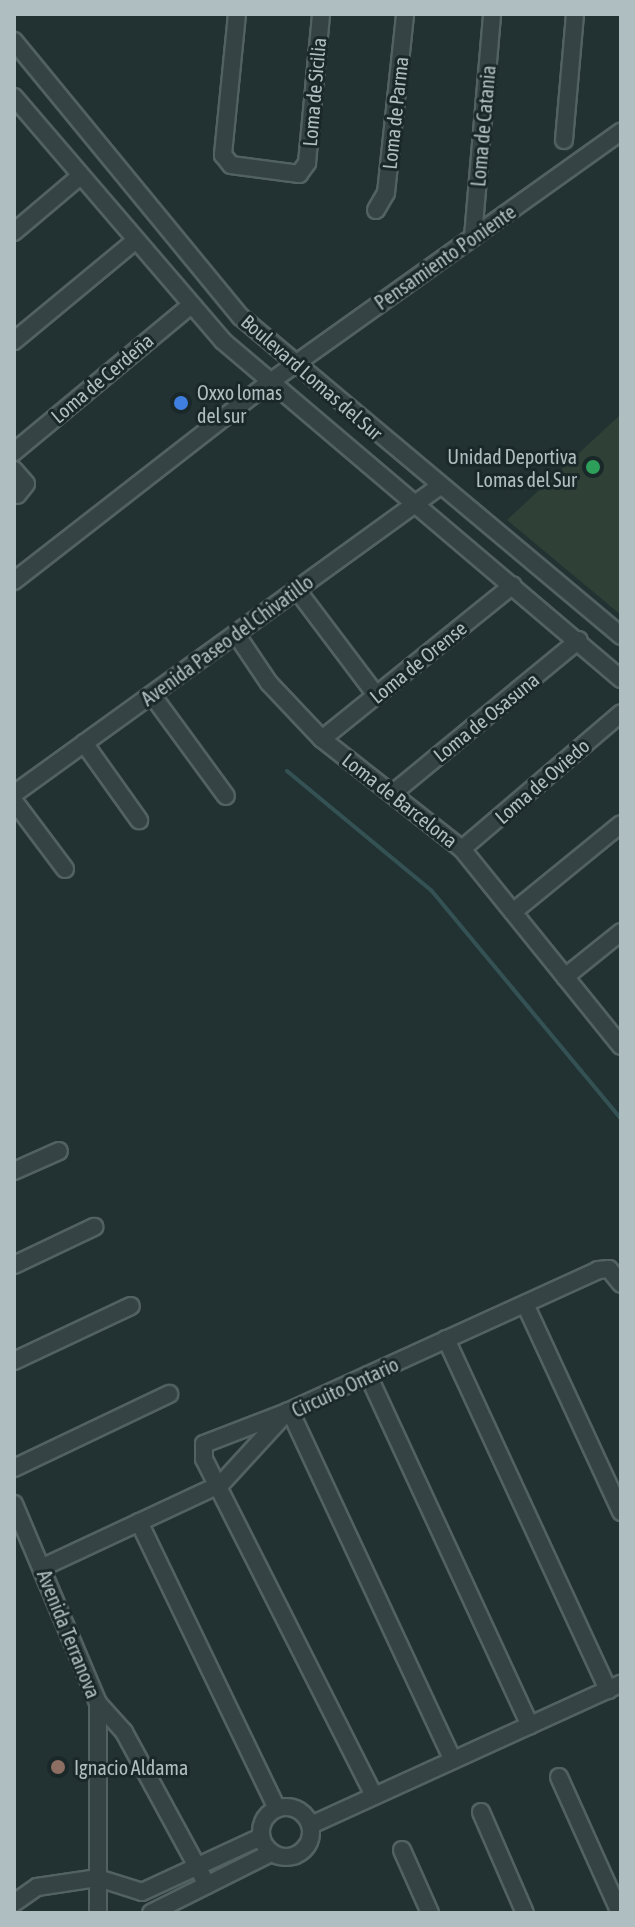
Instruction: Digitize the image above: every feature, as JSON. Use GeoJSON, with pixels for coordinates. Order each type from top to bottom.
{"type":"FeatureCollection","features":[{"type":"Feature","properties":{"kind":"street","name":"Loma de Sicilia"},"geometry":{"type":"LineString","coordinates":[[237,14],[223,155],[231,165],[306,170],[321,14]]}},
{"type":"Feature","properties":{"kind":"street","name":"Loma de Parma"},"geometry":{"type":"LineString","coordinates":[[376,210],[386,193],[405,14]]}},
{"type":"Feature","properties":{"kind":"street","name":"Loma de Catania"},"geometry":{"type":"LineString","coordinates":[[473,237],[492,14]]}},
{"type":"Feature","properties":{"kind":"street"},"geometry":{"type":"LineString","coordinates":[[564,140],[575,14]]}},
{"type":"Feature","properties":{"kind":"street","name":"Boulevard Lomas del Sur"},"geometry":{"type":"LineString","coordinates":[[14,41],[241,317],[294,365],[621,636]]}},
{"type":"Feature","properties":{"kind":"street","name":"Boulevard Lomas del Sur"},"geometry":{"type":"LineString","coordinates":[[14,97],[191,305],[270,382],[579,640],[621,679]]}},
{"type":"Feature","properties":{"kind":"street","name":"Pensamiento Poniente"},"geometry":{"type":"LineString","coordinates":[[270,382],[621,132]]}},
{"type":"Feature","properties":{"kind":"street"},"geometry":{"type":"LineString","coordinates":[[14,232],[79,177]]}},
{"type":"Feature","properties":{"kind":"street"},"geometry":{"type":"LineString","coordinates":[[14,341],[135,241]]}},
{"type":"Feature","properties":{"kind":"street","name":"Loma de Cerdeña"},"geometry":{"type":"LineString","coordinates":[[14,452],[191,305]]}},
{"type":"Feature","properties":{"kind":"street"},"geometry":{"type":"LineString","coordinates":[[14,581],[270,382]]}},
{"type":"Feature","properties":{"kind":"street"},"geometry":{"type":"LineString","coordinates":[[14,470],[26,484],[17,495]]}},
{"type":"Feature","properties":{"kind":"street","name":"Avenida Paseo del Chivatillo"},"geometry":{"type":"LineString","coordinates":[[14,794],[440,486]]}},
{"type":"Feature","properties":{"kind":"street","name":"Loma de Orense"},"geometry":{"type":"LineString","coordinates":[[322,739],[513,585]]}},
{"type":"Feature","properties":{"kind":"street"},"geometry":{"type":"LineString","coordinates":[[297,590],[376,695]]}},
{"type":"Feature","properties":{"kind":"street","name":"Loma de Barcelona"},"geometry":{"type":"LineString","coordinates":[[236,634],[322,739],[462,849],[621,1045]]}},
{"type":"Feature","properties":{"kind":"street","name":"Loma de Osasuna"},"geometry":{"type":"LineString","coordinates":[[392,794],[579,640]]}},
{"type":"Feature","properties":{"kind":"street"},"geometry":{"type":"LineString","coordinates":[[152,695],[226,796]]}},
{"type":"Feature","properties":{"kind":"street","name":"Loma de Oviedo"},"geometry":{"type":"LineString","coordinates":[[462,849],[621,713]]}},
{"type":"Feature","properties":{"kind":"street"},"geometry":{"type":"LineString","coordinates":[[84,743],[139,820]]}},
{"type":"Feature","properties":{"kind":"street"},"geometry":{"type":"LineString","coordinates":[[14,801],[65,869]]}},
{"type":"Feature","properties":{"kind":"street"},"geometry":{"type":"LineString","coordinates":[[513,912],[621,824]]}},
{"type":"Feature","properties":{"kind":"street"},"geometry":{"type":"LineString","coordinates":[[565,977],[621,932]]}},
{"type":"Feature","properties":{"kind":"street"},"geometry":{"type":"LineString","coordinates":[[14,1171],[59,1151]]}},
{"type":"Feature","properties":{"kind":"street"},"geometry":{"type":"LineString","coordinates":[[14,1265],[94,1227]]}},
{"type":"Feature","properties":{"kind":"street","name":"Circuito Ontario"},"geometry":{"type":"LineString","coordinates":[[43,1567],[221,1484],[288,1412],[598,1270],[609,1269],[621,1284]]}},
{"type":"Feature","properties":{"kind":"street"},"geometry":{"type":"LineString","coordinates":[[525,1304],[621,1512]]}},
{"type":"Feature","properties":{"kind":"street"},"geometry":{"type":"LineString","coordinates":[[14,1361],[131,1306]]}},
{"type":"Feature","properties":{"kind":"street"},"geometry":{"type":"LineString","coordinates":[[151,1913],[271,1853],[303,1852],[311,1825],[614,1687],[446,1339]]}},
{"type":"Feature","properties":{"kind":"street"},"geometry":{"type":"LineString","coordinates":[[368,1375],[530,1725]]}},
{"type":"Feature","properties":{"kind":"street"},"geometry":{"type":"LineString","coordinates":[[14,1468],[169,1394]]}},
{"type":"Feature","properties":{"kind":"street"},"geometry":{"type":"LineString","coordinates":[[374,1796],[204,1444],[288,1412],[453,1760]]}},
{"type":"Feature","properties":{"kind":"street","name":"Avenida Terranova"},"geometry":{"type":"LineString","coordinates":[[14,1504],[98,1703],[98,1913]]}},
{"type":"Feature","properties":{"kind":"street"},"geometry":{"type":"LineString","coordinates":[[139,1522],[277,1809]]}},
{"type":"Feature","properties":{"kind":"street"},"geometry":{"type":"LineString","coordinates":[[98,1703],[124,1732],[207,1885]]}},
{"type":"Feature","properties":{"kind":"street"},"geometry":{"type":"LineString","coordinates":[[559,1777],[620,1913]]}},
{"type":"Feature","properties":{"kind":"street"},"geometry":{"type":"LineString","coordinates":[[271,1853],[261,1837],[264,1820],[277,1809],[298,1809],[311,1825]]}},
{"type":"Feature","properties":{"kind":"street"},"geometry":{"type":"LineString","coordinates":[[481,1812],[525,1913]]}},
{"type":"Feature","properties":{"kind":"street"},"geometry":{"type":"LineString","coordinates":[[14,1903],[37,1887],[98,1878],[138,1893],[261,1837]]}},
{"type":"Feature","properties":{"kind":"street"},"geometry":{"type":"LineString","coordinates":[[402,1850],[430,1913]]}},
{"type":"Feature","properties":{"kind":"green space","name":"Unidad Deportiva Lomas del Sur"},"geometry":{"type":"Polygon","coordinates":[[[621,414],[621,615],[507,520],[621,414]]]}},
{"type":"Feature","properties":{"kind":"waterway"},"geometry":{"type":"LineString","coordinates":[[287,771],[431,890],[621,1119]]}},
{"type":"Feature","properties":{"kind":"place","name":"Oxxo lomas del sur"},"geometry":{"type":"Point","coordinates":[181,403]}},
{"type":"Feature","properties":{"kind":"place","name":"Unidad Deportiva Lomas del Sur"},"geometry":{"type":"Point","coordinates":[593,467]}},
{"type":"Feature","properties":{"kind":"place","name":"Ignacio Aldama"},"geometry":{"type":"Point","coordinates":[58,1767]}}]}
